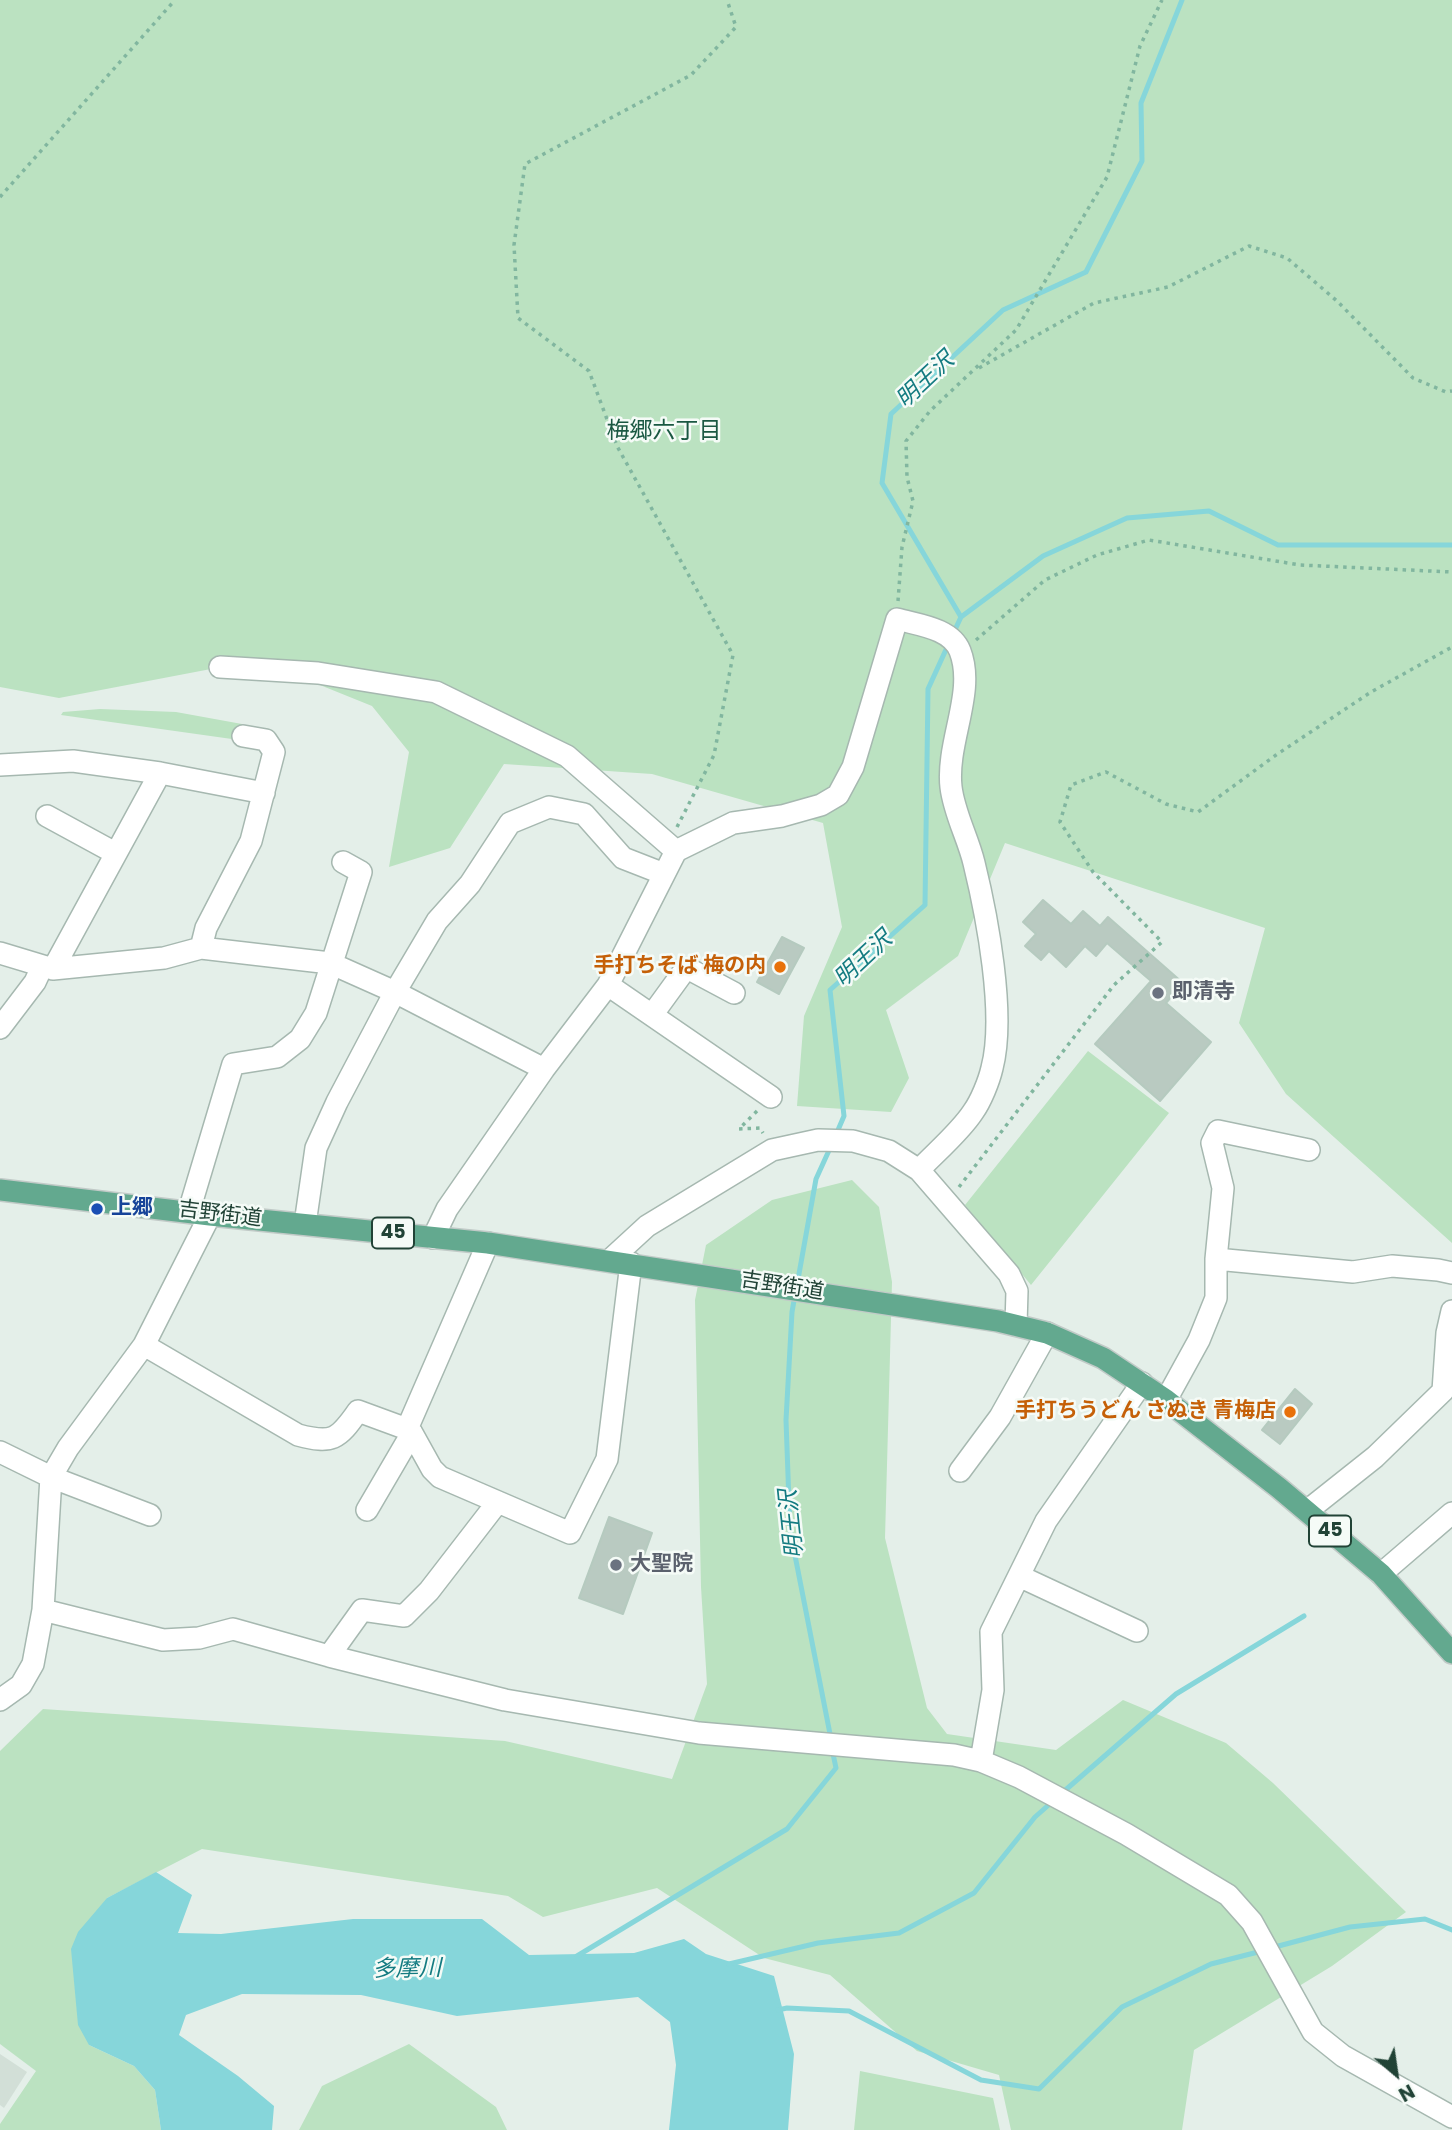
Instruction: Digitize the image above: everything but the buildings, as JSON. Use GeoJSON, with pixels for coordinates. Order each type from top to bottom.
{"type":"FeatureCollection","features":[{"type":"Feature","properties":{"kind":"main road","name":"吉野街道"},"geometry":{"type":"LineString","coordinates":[[0,1190],[210,1215],[488,1243],[910,1307],[1047,1333],[1103,1358],[1142,1383],[1307,1511],[1381,1574],[1452,1653]]}},
{"type":"Feature","properties":{"kind":"street"},"geometry":{"type":"LineString","coordinates":[[433,1238],[447,1209],[544,1069],[608,985],[676,851],[733,823],[782,816],[821,805],[838,795],[853,767],[897,619],[944,633],[955,641],[961,652],[966,672],[950,763],[951,789],[973,861],[994,974],[996,1036],[992,1068],[974,1111],[919,1170]]}},
{"type":"Feature","properties":{"kind":"street"},"geometry":{"type":"LineString","coordinates":[[220,667],[318,673],[436,692],[566,756],[676,851]]}},
{"type":"Feature","properties":{"kind":"street"},"geometry":{"type":"LineString","coordinates":[[201,948],[206,928],[251,841],[274,752],[266,740],[243,736]]}},
{"type":"Feature","properties":{"kind":"street"},"geometry":{"type":"LineString","coordinates":[[0,765],[73,761],[160,773],[264,793]]}},
{"type":"Feature","properties":{"kind":"street"},"geometry":{"type":"LineString","coordinates":[[0,1028],[48,968],[160,773]]}},
{"type":"Feature","properties":{"kind":"street"},"geometry":{"type":"LineString","coordinates":[[305,1224],[316,1148],[395,992],[437,921],[470,884],[510,823],[549,807],[583,814],[623,858],[664,874]]}},
{"type":"Feature","properties":{"kind":"street"},"geometry":{"type":"LineString","coordinates":[[47,816],[115,853]]}},
{"type":"Feature","properties":{"kind":"street"},"geometry":{"type":"LineString","coordinates":[[189,1211],[233,1064],[277,1057],[300,1039],[316,1013],[361,872],[343,862]]}},
{"type":"Feature","properties":{"kind":"street"},"geometry":{"type":"LineString","coordinates":[[0,953],[48,968],[164,958],[201,948],[330,963],[395,992],[544,1069]]}},
{"type":"Feature","properties":{"kind":"street"},"geometry":{"type":"LineString","coordinates":[[652,1014],[684,971],[689,969],[734,993]]}},
{"type":"Feature","properties":{"kind":"street"},"geometry":{"type":"LineString","coordinates":[[608,985],[771,1097]]}},
{"type":"Feature","properties":{"kind":"street"},"geometry":{"type":"LineString","coordinates":[[1166,1400],[1199,1340],[1216,1298],[1216,1259],[1223,1188],[1212,1143],[1218,1131],[1309,1150]]}},
{"type":"Feature","properties":{"kind":"street"},"geometry":{"type":"LineString","coordinates":[[144,1345],[298,1435],[321,1441],[343,1433],[358,1411],[410,1431],[432,1469],[440,1477],[570,1533],[607,1459],[620,1262],[647,1226],[772,1150],[818,1140],[853,1141],[889,1151],[919,1170],[1009,1274],[1017,1291],[1016,1325]]}},
{"type":"Feature","properties":{"kind":"street"},"geometry":{"type":"LineString","coordinates":[[0,1700],[21,1685],[33,1664],[43,1610],[51,1477],[68,1448],[144,1345],[210,1215]]}},
{"type":"Feature","properties":{"kind":"street"},"geometry":{"type":"LineString","coordinates":[[367,1510],[410,1431],[488,1243]]}},
{"type":"Feature","properties":{"kind":"street"},"geometry":{"type":"LineString","coordinates":[[1216,1259],[1353,1272],[1392,1266],[1452,1273]]}},
{"type":"Feature","properties":{"kind":"street"},"geometry":{"type":"LineString","coordinates":[[1307,1511],[1375,1457],[1443,1391],[1447,1333],[1452,1311]]}},
{"type":"Feature","properties":{"kind":"street"},"geometry":{"type":"LineString","coordinates":[[960,1471],[1000,1417],[1047,1333]]}},
{"type":"Feature","properties":{"kind":"street"},"geometry":{"type":"LineString","coordinates":[[981,1761],[993,1690],[991,1632],[1046,1521],[1142,1383]]}},
{"type":"Feature","properties":{"kind":"street"},"geometry":{"type":"LineString","coordinates":[[0,1452],[51,1477],[150,1515]]}},
{"type":"Feature","properties":{"kind":"street"},"geometry":{"type":"LineString","coordinates":[[329,1656],[362,1610],[404,1616],[429,1591],[497,1503]]}},
{"type":"Feature","properties":{"kind":"street"},"geometry":{"type":"LineString","coordinates":[[1381,1574],[1452,1513]]}},
{"type":"Feature","properties":{"kind":"street"},"geometry":{"type":"LineString","coordinates":[[1019,1576],[1137,1632]]}},
{"type":"Feature","properties":{"kind":"street"},"geometry":{"type":"LineString","coordinates":[[43,1610],[163,1640],[199,1638],[233,1629],[505,1700],[699,1733],[954,1755],[981,1761],[1019,1777],[1126,1834],[1228,1895],[1252,1922],[1313,2032],[1343,2056],[1452,2117]]}},
{"type":"Feature","properties":{"kind":"path"},"geometry":{"type":"LineString","coordinates":[[0,197],[175,0]]}},
{"type":"Feature","properties":{"kind":"path"},"geometry":{"type":"LineString","coordinates":[[676,851],[671,838],[714,755],[733,655],[617,446],[589,371],[518,318],[514,245],[525,164],[691,75],[736,27],[727,0]]}},
{"type":"Feature","properties":{"kind":"path"},"geometry":{"type":"LineString","coordinates":[[897,619],[902,547],[913,501],[906,477],[905,441],[930,411],[1016,330],[1107,177],[1140,46],[1163,0]]}},
{"type":"Feature","properties":{"kind":"path"},"geometry":{"type":"LineString","coordinates":[[972,371],[1094,303],[1168,287],[1249,246],[1287,258],[1337,301],[1413,378],[1446,392],[1452,391]]}},
{"type":"Feature","properties":{"kind":"path"},"geometry":{"type":"LineString","coordinates":[[961,652],[1045,580],[1097,555],[1149,540],[1300,565],[1452,572]]}},
{"type":"Feature","properties":{"kind":"path"},"geometry":{"type":"LineString","coordinates":[[947,1202],[1114,985],[1162,942],[1093,872],[1060,822],[1070,785],[1106,772],[1166,804],[1198,812],[1276,755],[1371,692],[1452,647]]}},
{"type":"Feature","properties":{"kind":"path"},"geometry":{"type":"LineString","coordinates":[[771,1097],[739,1129],[760,1128],[772,1150]]}},
{"type":"Feature","properties":{"kind":"shaded area"},"geometry":{"type":"Polygon","coordinates":[[[0,2054],[27,2072],[4,2108],[0,2105],[0,2054]]]}},
{"type":"Feature","properties":{"kind":"green space"},"geometry":{"type":"Polygon","coordinates":[[[0,0],[1452,0],[1452,1243],[1286,1094],[1239,1023],[1265,928],[1005,843],[958,956],[886,1010],[909,1078],[891,1112],[797,1106],[804,1016],[842,927],[823,823],[652,774],[504,764],[450,848],[389,867],[409,752],[372,706],[258,660],[59,698],[0,687],[0,0]]]}},
{"type":"Feature","properties":{"kind":"green space"},"geometry":{"type":"Polygon","coordinates":[[[100,709],[176,712],[242,724],[239,740],[61,715],[63,712],[100,709]]]}},
{"type":"Feature","properties":{"kind":"green space"},"geometry":{"type":"Polygon","coordinates":[[[1088,1051],[1169,1113],[1031,1285],[965,1205],[1088,1051]]]}},
{"type":"Feature","properties":{"kind":"green space"},"geometry":{"type":"Polygon","coordinates":[[[852,1180],[879,1207],[892,1282],[885,1538],[927,1708],[947,1734],[1056,1750],[1123,1700],[1226,1743],[1273,1783],[1406,1912],[1332,1966],[1194,2050],[1182,2130],[1011,2130],[999,2075],[917,2051],[830,1975],[764,1958],[657,1888],[543,1917],[508,1896],[202,1849],[107,1898],[89,2045],[134,2066],[155,2090],[161,2130],[0,2130],[0,2124],[36,2071],[0,2044],[0,1751],[43,1709],[505,1741],[672,1779],[707,1684],[701,1587],[695,1300],[706,1245],[772,1200],[852,1180]]]}},
{"type":"Feature","properties":{"kind":"green space"},"geometry":{"type":"Polygon","coordinates":[[[409,2044],[496,2107],[507,2130],[299,2130],[322,2086],[409,2044]]]}},
{"type":"Feature","properties":{"kind":"green space"},"geometry":{"type":"Polygon","coordinates":[[[860,2071],[993,2098],[1000,2130],[854,2130],[860,2071]]]}},
{"type":"Feature","properties":{"kind":"water","name":"多摩川"},"geometry":{"type":"Polygon","coordinates":[[[156,1872],[192,1895],[178,1933],[221,1934],[353,1919],[482,1919],[529,1955],[634,1953],[684,1939],[706,1954],[774,1976],[794,2054],[788,2130],[669,2130],[676,2065],[670,2022],[638,1997],[457,2016],[361,1995],[242,1994],[186,2015],[179,2035],[238,2076],[274,2106],[272,2130],[161,2130],[155,2090],[134,2066],[89,2045],[78,2025],[71,1949],[78,1932],[107,1898],[156,1872]]]}},
{"type":"Feature","properties":{"kind":"waterway","name":"明王沢"},"geometry":{"type":"LineString","coordinates":[[953,634],[961,617],[882,483],[891,414],[1003,310],[1086,272],[1142,161],[1141,103],[1182,0]]}},
{"type":"Feature","properties":{"kind":"waterway"},"geometry":{"type":"LineString","coordinates":[[961,617],[1043,556],[1127,518],[1209,511],[1278,545],[1452,545]]}},
{"type":"Feature","properties":{"kind":"waterway","name":"明王沢"},"geometry":{"type":"LineString","coordinates":[[835,1137],[844,1116],[830,990],[925,905],[928,689],[949,643]]}},
{"type":"Feature","properties":{"kind":"waterway","name":"明王沢"},"geometry":{"type":"LineString","coordinates":[[797,1285],[816,1179],[831,1146]]}},
{"type":"Feature","properties":{"kind":"waterway","name":"明王沢"},"geometry":{"type":"LineString","coordinates":[[795,1295],[786,1420],[790,1530],[831,1739]]}},
{"type":"Feature","properties":{"kind":"waterway"},"geometry":{"type":"LineString","coordinates":[[1062,1793],[1176,1694],[1304,1616]]}},
{"type":"Feature","properties":{"kind":"waterway","name":"明王沢"},"geometry":{"type":"LineString","coordinates":[[577,1956],[787,1829],[836,1768],[832,1749]]}},
{"type":"Feature","properties":{"kind":"waterway"},"geometry":{"type":"LineString","coordinates":[[729,1964],[818,1943],[899,1933],[974,1893],[1035,1817],[1052,1802]]}},
{"type":"Feature","properties":{"kind":"waterway"},"geometry":{"type":"LineString","coordinates":[[1271,1948],[1350,1927],[1425,1919],[1452,1930]]}},
{"type":"Feature","properties":{"kind":"waterway"},"geometry":{"type":"LineString","coordinates":[[778,2010],[787,2008],[849,2011],[981,2080],[1039,2089],[1122,2007],[1211,1964],[1262,1951]]}},
{"type":"Feature","properties":{"kind":"place","name":"手打ちそば 梅の内"},"geometry":{"type":"Point","coordinates":[780,967]}},
{"type":"Feature","properties":{"kind":"place","name":"即清寺"},"geometry":{"type":"Point","coordinates":[1158,993]}},
{"type":"Feature","properties":{"kind":"place","name":"上郷"},"geometry":{"type":"Point","coordinates":[97,1209]}},
{"type":"Feature","properties":{"kind":"place","name":"手打ちうどん さぬき 青梅店"},"geometry":{"type":"Point","coordinates":[1290,1412]}},
{"type":"Feature","properties":{"kind":"place","name":"大聖院"},"geometry":{"type":"Point","coordinates":[616,1565]}},
{"type":"Feature","properties":{"kind":"district","name":"梅郷六丁目"},"geometry":{"type":"Point","coordinates":[664,432]}}]}
